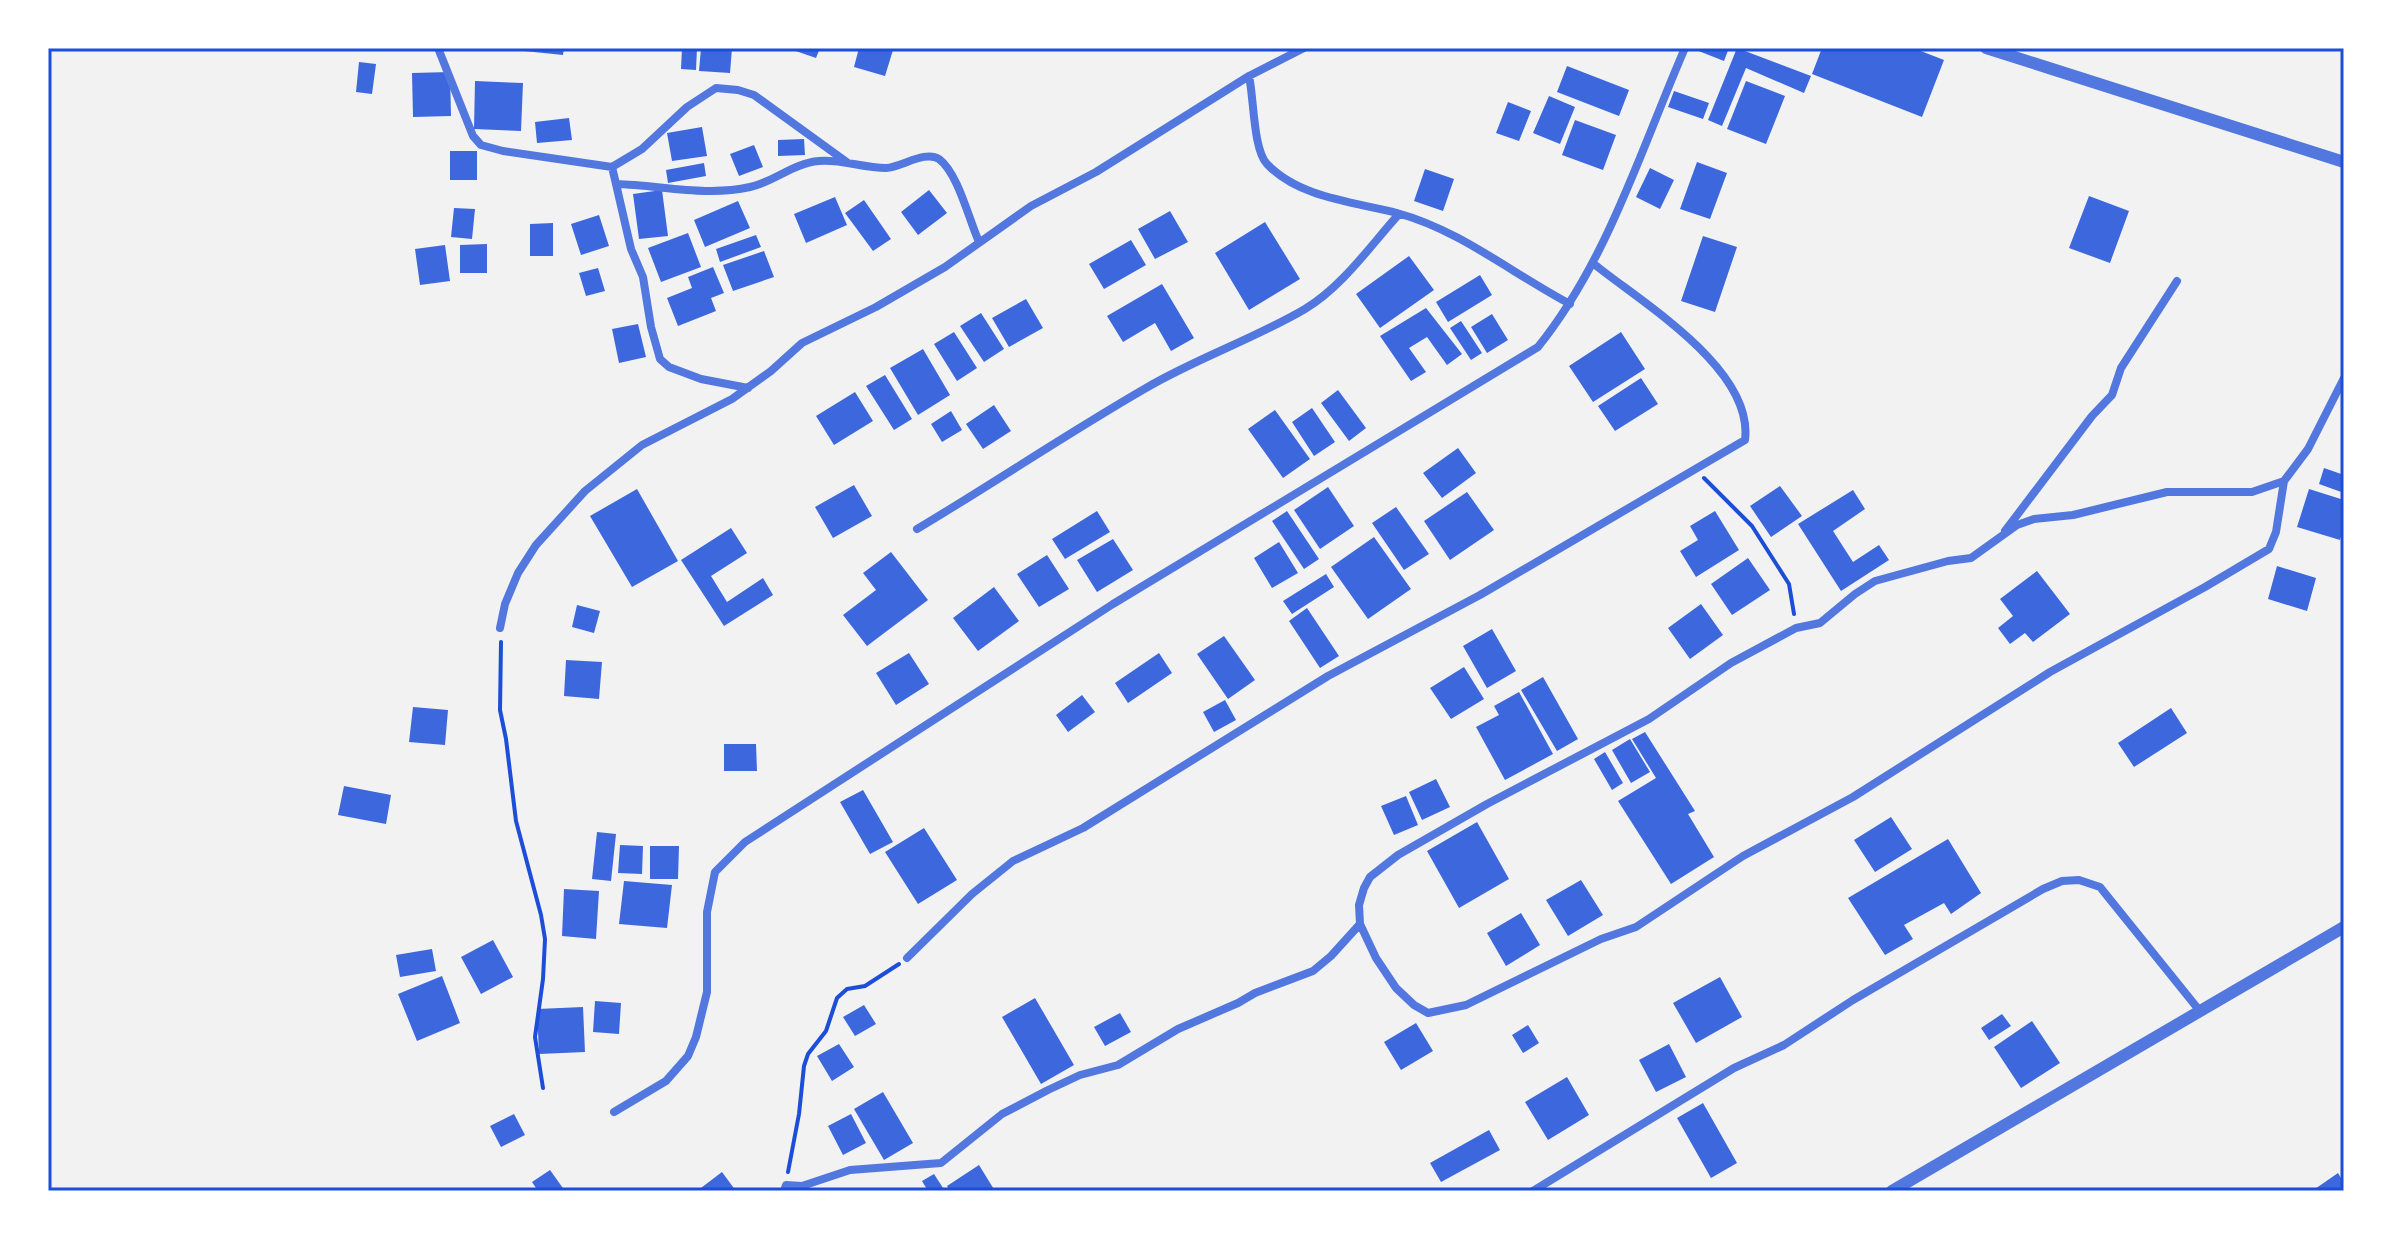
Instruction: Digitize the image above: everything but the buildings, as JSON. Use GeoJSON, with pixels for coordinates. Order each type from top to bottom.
{"type":"FeatureCollection","features":[{"type":"Feature","properties":{"kind":"street"},"geometry":{"type":"LineString","coordinates":[[438,48],[473,136],[481,145],[612,167],[642,149],[687,107],[716,88],[754,95],[848,163]]}},
{"type":"Feature","properties":{"kind":"street"},"geometry":{"type":"LineString","coordinates":[[500,628],[505,604],[536,545],[585,491],[642,445],[748,388],[802,343],[890,299],[945,267],[1031,206],[1096,172],[1249,76],[1304,48]]}},
{"type":"Feature","properties":{"kind":"street"},"geometry":{"type":"LineString","coordinates":[[614,1112],[666,1081],[688,1056],[707,992],[707,912],[715,872],[745,842],[1125,596],[1538,347],[1570,304],[1594,264],[1685,48]]}},
{"type":"Feature","properties":{"kind":"street"},"geometry":{"type":"LineString","coordinates":[[1986,48],[2344,162]]}},
{"type":"Feature","properties":{"kind":"street"},"geometry":{"type":"LineString","coordinates":[[1249,76],[1254,99],[1255,132],[1265,163],[1286,178],[1310,191],[1399,214],[1445,230],[1570,304]]}},
{"type":"Feature","properties":{"kind":"street"},"geometry":{"type":"LineString","coordinates":[[616,184],[690,191],[726,190],[753,187],[798,166],[817,161],[889,168],[929,156],[937,158],[948,169],[979,242]]}},
{"type":"Feature","properties":{"kind":"street"},"geometry":{"type":"LineString","coordinates":[[612,167],[631,249],[643,277],[660,359],[669,367],[701,379],[748,388]]}},
{"type":"Feature","properties":{"kind":"street"},"geometry":{"type":"LineString","coordinates":[[917,529],[1015,470],[1065,435],[1184,366],[1306,308],[1334,285],[1399,214]]}},
{"type":"Feature","properties":{"kind":"street"},"geometry":{"type":"LineString","coordinates":[[907,958],[972,894],[1013,861],[1083,828],[1328,676],[1480,595],[1745,440],[1747,423],[1741,405],[1696,344],[1671,321],[1630,294],[1594,264]]}},
{"type":"Feature","properties":{"kind":"street"},"geometry":{"type":"LineString","coordinates":[[2000,538],[2092,416],[2112,395],[2121,368],[2177,281]]}},
{"type":"Feature","properties":{"kind":"street"},"geometry":{"type":"LineString","coordinates":[[2284,481],[2252,492],[2167,492],[2073,515],[2034,519],[2017,525],[1971,558],[1948,561],[1875,581],[1820,623],[1796,628],[1731,663],[1649,719],[1474,810],[1398,855],[1370,877],[1359,905],[1360,924],[1376,958],[1396,988],[1428,1013],[1466,1005],[1601,939],[1636,927],[1743,856],[1853,797],[2050,672],[2269,549],[2276,532],[2284,481],[2308,449],[2344,378]]}},
{"type":"Feature","properties":{"kind":"street"},"geometry":{"type":"LineString","coordinates":[[1533,1191],[1734,1068],[1784,1045],[1853,1000],[1999,914],[2062,881],[2079,880],[2100,887],[2199,1010]]}},
{"type":"Feature","properties":{"kind":"street"},"geometry":{"type":"LineString","coordinates":[[785,1188],[802,1186],[850,1170],[941,1163],[1002,1114],[1048,1090],[1080,1075],[1118,1065],[1178,1029],[1255,993],[1313,971],[1360,924]]}},
{"type":"Feature","properties":{"kind":"street"},"geometry":{"type":"LineString","coordinates":[[1892,1191],[2344,927]]}},
{"type":"Feature","properties":{"kind":"path"},"geometry":{"type":"LineString","coordinates":[[1712,485],[1752,526],[1789,584],[1796,628]]}},
{"type":"Feature","properties":{"kind":"path"},"geometry":{"type":"LineString","coordinates":[[500,628],[500,710],[516,821],[545,939],[535,1037],[543,1088]]}},
{"type":"Feature","properties":{"kind":"path"},"geometry":{"type":"LineString","coordinates":[[785,1188],[799,1114],[804,1066],[808,1054],[826,1031],[837,998],[847,989],[865,986],[907,958]]}}]}
